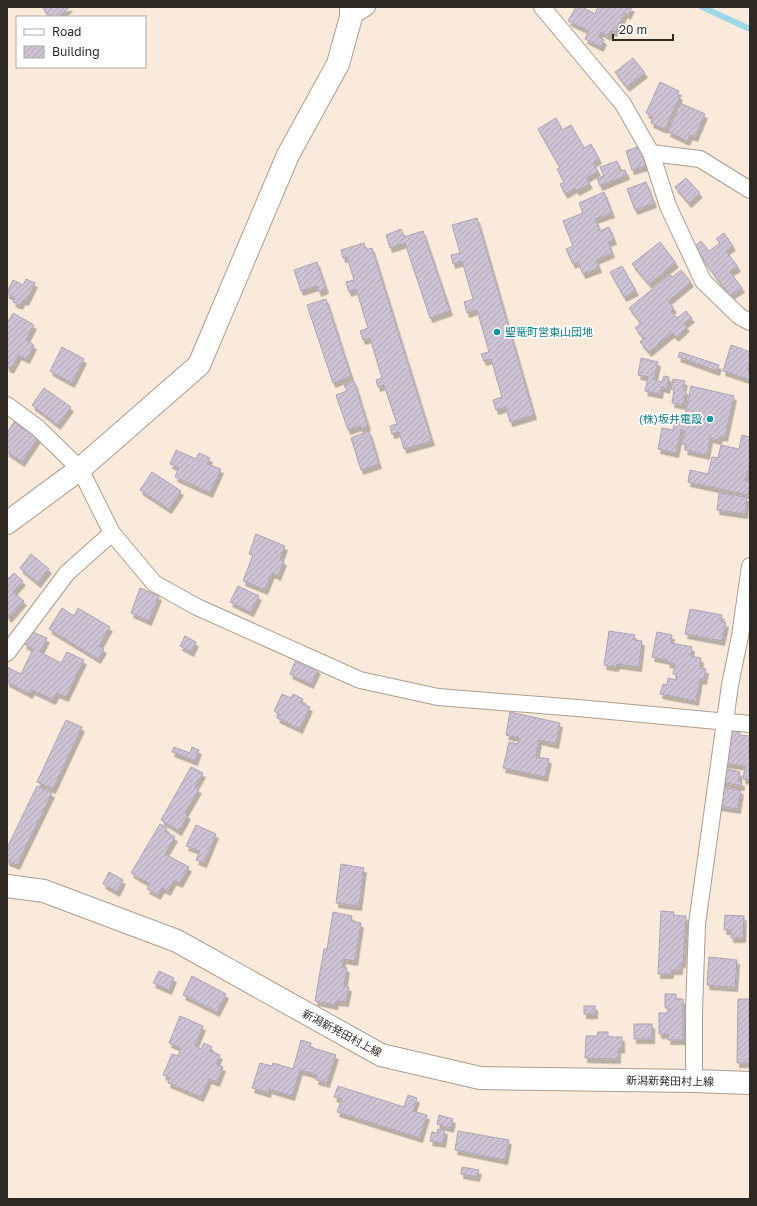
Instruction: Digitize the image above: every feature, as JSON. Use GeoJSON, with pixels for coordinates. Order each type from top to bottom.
{"type":"FeatureCollection","features":[{"type":"Feature","properties":{"kind":"main road"},"geometry":{"type":"LineString","coordinates":[[7,523],[80,468],[199,365],[288,156],[338,64],[356,10]]}},
{"type":"Feature","properties":{"kind":"main road","name":"新潟新発田村上線"},"geometry":{"type":"LineString","coordinates":[[7,886],[44,891],[177,941],[381,1055],[480,1078],[750,1083]]}},
{"type":"Feature","properties":{"kind":"street"},"geometry":{"type":"LineString","coordinates":[[542,7],[623,104],[651,153],[668,206],[703,281],[739,316],[750,322]]}},
{"type":"Feature","properties":{"kind":"street"},"geometry":{"type":"LineString","coordinates":[[651,153],[700,158],[750,190]]}},
{"type":"Feature","properties":{"kind":"street"},"geometry":{"type":"LineString","coordinates":[[7,404],[38,428],[80,468],[112,533],[154,583],[197,607],[360,680],[438,697],[750,724]]}},
{"type":"Feature","properties":{"kind":"street"},"geometry":{"type":"LineString","coordinates":[[7,653],[67,573],[112,533]]}},
{"type":"Feature","properties":{"kind":"street"},"geometry":{"type":"LineString","coordinates":[[694,1081],[694,1011],[697,924],[730,685],[740,636],[750,566]]}},
{"type":"Feature","properties":{"kind":"building"},"geometry":{"type":"Polygon","coordinates":[[[42,7],[70,7],[59,16],[49,16],[42,7]]]}},
{"type":"Feature","properties":{"kind":"building"},"geometry":{"type":"Polygon","coordinates":[[[576,7],[582,7],[595,14],[598,7],[632,7],[628,15],[625,13],[615,32],[611,31],[608,36],[601,32],[598,37],[604,40],[601,47],[585,39],[589,31],[568,21],[576,7]]]}},
{"type":"Feature","properties":{"kind":"building"},"geometry":{"type":"Polygon","coordinates":[[[633,58],[645,73],[627,87],[615,72],[633,58]]]}},
{"type":"Feature","properties":{"kind":"building"},"geometry":{"type":"Polygon","coordinates":[[[660,82],[679,91],[677,94],[680,96],[665,129],[651,123],[653,117],[646,113],[660,82]]]}},
{"type":"Feature","properties":{"kind":"building"},"geometry":{"type":"Polygon","coordinates":[[[680,103],[705,114],[695,137],[690,135],[687,141],[668,132],[680,103]]]}},
{"type":"Feature","properties":{"kind":"building"},"geometry":{"type":"Polygon","coordinates":[[[556,118],[562,130],[571,125],[584,148],[591,144],[599,159],[593,163],[598,171],[586,178],[590,184],[577,191],[575,188],[565,194],[560,184],[564,182],[557,169],[560,168],[538,129],[556,118]]]}},
{"type":"Feature","properties":{"kind":"building"},"geometry":{"type":"Polygon","coordinates":[[[640,146],[646,166],[632,170],[626,151],[640,146]]]}},
{"type":"Feature","properties":{"kind":"building"},"geometry":{"type":"Polygon","coordinates":[[[617,161],[621,171],[625,170],[627,175],[600,186],[597,178],[604,176],[600,167],[617,161]]]}},
{"type":"Feature","properties":{"kind":"building"},"geometry":{"type":"Polygon","coordinates":[[[686,178],[700,193],[689,203],[675,187],[686,178]]]}},
{"type":"Feature","properties":{"kind":"building"},"geometry":{"type":"Polygon","coordinates":[[[646,182],[654,203],[635,210],[627,189],[646,182]]]}},
{"type":"Feature","properties":{"kind":"building"},"geometry":{"type":"Polygon","coordinates":[[[604,192],[612,213],[595,219],[600,231],[609,227],[614,240],[608,242],[612,253],[596,260],[599,268],[583,274],[578,262],[573,264],[566,249],[573,246],[563,221],[583,213],[579,203],[604,192]]]}},
{"type":"Feature","properties":{"kind":"building","name":"聖篭町営東山団地"},"geometry":{"type":"Polygon","coordinates":[[[477,218],[534,415],[510,422],[506,407],[496,410],[493,400],[502,397],[491,359],[484,361],[481,354],[489,352],[477,310],[467,313],[464,302],[473,299],[462,261],[453,264],[451,255],[460,253],[452,225],[477,218]]]}},
{"type":"Feature","properties":{"kind":"building"},"geometry":{"type":"Polygon","coordinates":[[[401,229],[404,237],[423,231],[450,311],[430,318],[405,243],[390,248],[386,235],[401,229]]]}},
{"type":"Feature","properties":{"kind":"building"},"geometry":{"type":"Polygon","coordinates":[[[724,233],[733,246],[726,251],[738,267],[730,272],[742,288],[730,296],[694,247],[701,241],[709,251],[720,243],[716,239],[724,233]]]}},
{"type":"Feature","properties":{"kind":"building"},"geometry":{"type":"Polygon","coordinates":[[[660,242],[676,263],[649,284],[632,264],[660,242]]]}},
{"type":"Feature","properties":{"kind":"building"},"geometry":{"type":"Polygon","coordinates":[[[364,243],[366,250],[372,248],[432,441],[404,449],[399,432],[392,434],[390,426],[397,424],[384,385],[378,387],[376,380],[382,378],[370,338],[363,340],[360,331],[368,328],[356,289],[349,292],[346,282],[354,280],[347,257],[343,258],[341,250],[364,243]]]}},
{"type":"Feature","properties":{"kind":"building"},"geometry":{"type":"Polygon","coordinates":[[[317,262],[326,289],[319,292],[317,286],[301,291],[294,270],[317,262]]]}},
{"type":"Feature","properties":{"kind":"building"},"geometry":{"type":"Polygon","coordinates":[[[622,266],[636,291],[624,297],[610,272],[622,266]]]}},
{"type":"Feature","properties":{"kind":"building"},"geometry":{"type":"Polygon","coordinates":[[[681,270],[691,282],[668,301],[674,308],[671,311],[677,318],[686,311],[692,318],[684,324],[687,327],[676,337],[672,333],[649,352],[640,342],[644,338],[635,328],[641,323],[629,308],[670,275],[673,277],[681,270]]]}},
{"type":"Feature","properties":{"kind":"building"},"geometry":{"type":"Polygon","coordinates":[[[26,279],[35,283],[26,301],[23,300],[20,305],[13,302],[15,298],[7,294],[7,292],[13,280],[23,285],[26,279]]]}},
{"type":"Feature","properties":{"kind":"building"},"geometry":{"type":"Polygon","coordinates":[[[326,299],[351,376],[333,383],[307,305],[326,299]]]}},
{"type":"Feature","properties":{"kind":"building"},"geometry":{"type":"Polygon","coordinates":[[[13,313],[34,325],[26,340],[34,345],[27,359],[19,355],[11,369],[7,367],[7,323],[13,313]]]}},
{"type":"Feature","properties":{"kind":"building"},"geometry":{"type":"Polygon","coordinates":[[[731,345],[750,352],[750,361],[747,370],[750,371],[750,380],[723,371],[731,345]]]}},
{"type":"Feature","properties":{"kind":"building"},"geometry":{"type":"Polygon","coordinates":[[[62,347],[84,359],[72,383],[50,371],[62,347]]]}},
{"type":"Feature","properties":{"kind":"building"},"geometry":{"type":"Polygon","coordinates":[[[680,352],[719,365],[717,371],[678,357],[680,352]]]}},
{"type":"Feature","properties":{"kind":"building"},"geometry":{"type":"Polygon","coordinates":[[[641,358],[658,362],[654,380],[662,382],[664,376],[669,377],[667,389],[661,387],[660,394],[645,391],[648,377],[638,375],[641,358]]]}},
{"type":"Feature","properties":{"kind":"building"},"geometry":{"type":"Polygon","coordinates":[[[673,379],[685,381],[683,390],[686,390],[683,405],[672,403],[674,390],[671,389],[673,379]]]}},
{"type":"Feature","properties":{"kind":"building"},"geometry":{"type":"Polygon","coordinates":[[[354,381],[368,426],[361,429],[360,426],[348,430],[336,395],[347,391],[344,385],[354,381]]]}},
{"type":"Feature","properties":{"kind":"building","name":"(株)坂井電設"},"geometry":{"type":"Polygon","coordinates":[[[691,386],[734,396],[725,437],[720,436],[719,440],[710,438],[707,455],[685,450],[686,445],[682,444],[685,431],[681,430],[676,453],[658,449],[662,428],[673,430],[675,422],[690,425],[692,417],[685,415],[691,386]]]}},
{"type":"Feature","properties":{"kind":"building"},"geometry":{"type":"Polygon","coordinates":[[[44,388],[71,407],[58,425],[32,405],[44,388]]]}},
{"type":"Feature","properties":{"kind":"building"},"geometry":{"type":"Polygon","coordinates":[[[14,422],[38,438],[22,462],[7,452],[7,433],[14,422]]]}},
{"type":"Feature","properties":{"kind":"building"},"geometry":{"type":"Polygon","coordinates":[[[369,431],[379,464],[361,470],[351,438],[369,431]]]}},
{"type":"Feature","properties":{"kind":"building"},"geometry":{"type":"Polygon","coordinates":[[[742,435],[750,437],[750,465],[745,481],[750,481],[748,495],[688,482],[690,470],[708,474],[712,457],[718,458],[721,445],[739,449],[742,435]]]}},
{"type":"Feature","properties":{"kind":"building"},"geometry":{"type":"Polygon","coordinates":[[[176,450],[196,459],[199,453],[210,458],[207,464],[221,469],[210,493],[175,477],[179,468],[170,464],[176,450]]]}},
{"type":"Feature","properties":{"kind":"building"},"geometry":{"type":"Polygon","coordinates":[[[152,472],[181,491],[169,509],[140,490],[152,472]]]}},
{"type":"Feature","properties":{"kind":"building"},"geometry":{"type":"Polygon","coordinates":[[[719,493],[747,497],[745,514],[717,510],[719,493]]]}},
{"type":"Feature","properties":{"kind":"building"},"geometry":{"type":"Polygon","coordinates":[[[256,534],[285,546],[280,559],[284,561],[278,576],[272,573],[265,590],[243,581],[253,555],[249,554],[256,534]]]}},
{"type":"Feature","properties":{"kind":"building"},"geometry":{"type":"Polygon","coordinates":[[[31,554],[49,569],[38,583],[20,568],[31,554]]]}},
{"type":"Feature","properties":{"kind":"building"},"geometry":{"type":"Polygon","coordinates":[[[14,573],[23,581],[13,592],[24,601],[9,618],[7,616],[7,577],[9,578],[14,573]]]}},
{"type":"Feature","properties":{"kind":"building"},"geometry":{"type":"Polygon","coordinates":[[[238,586],[259,596],[251,612],[230,602],[238,586]]]}},
{"type":"Feature","properties":{"kind":"building"},"geometry":{"type":"Polygon","coordinates":[[[140,588],[159,596],[149,621],[131,613],[140,588]]]}},
{"type":"Feature","properties":{"kind":"building"},"geometry":{"type":"Polygon","coordinates":[[[62,608],[74,616],[78,608],[110,627],[99,646],[104,649],[98,659],[49,629],[62,608]]]}},
{"type":"Feature","properties":{"kind":"building"},"geometry":{"type":"Polygon","coordinates":[[[690,609],[722,615],[721,622],[726,623],[722,641],[685,634],[690,609]]]}},
{"type":"Feature","properties":{"kind":"building"},"geometry":{"type":"Polygon","coordinates":[[[30,631],[47,638],[40,652],[61,663],[67,652],[84,660],[66,697],[57,693],[53,700],[32,690],[30,694],[7,682],[7,667],[21,674],[33,649],[24,644],[30,631]]]}},
{"type":"Feature","properties":{"kind":"building"},"geometry":{"type":"Polygon","coordinates":[[[609,631],[635,635],[634,640],[642,641],[639,667],[617,664],[616,667],[604,665],[609,631]]]}},
{"type":"Feature","properties":{"kind":"building"},"geometry":{"type":"Polygon","coordinates":[[[657,632],[672,635],[671,643],[692,647],[691,656],[701,658],[700,668],[706,669],[704,680],[700,679],[696,701],[660,694],[663,684],[667,685],[668,678],[676,680],[677,675],[673,674],[675,664],[667,663],[668,660],[652,657],[657,632]]]}},
{"type":"Feature","properties":{"kind":"building"},"geometry":{"type":"Polygon","coordinates":[[[185,636],[196,642],[191,652],[180,646],[185,636]]]}},
{"type":"Feature","properties":{"kind":"building"},"geometry":{"type":"Polygon","coordinates":[[[296,659],[318,669],[311,684],[290,674],[296,659]]]}},
{"type":"Feature","properties":{"kind":"building"},"geometry":{"type":"Polygon","coordinates":[[[282,694],[291,698],[293,694],[303,699],[301,703],[310,707],[300,729],[277,718],[279,714],[274,711],[282,694]]]}},
{"type":"Feature","properties":{"kind":"building"},"geometry":{"type":"Polygon","coordinates":[[[510,712],[560,723],[556,744],[539,740],[536,757],[549,759],[545,777],[503,768],[509,742],[518,744],[519,738],[506,735],[510,712]]]}},
{"type":"Feature","properties":{"kind":"building"},"geometry":{"type":"Polygon","coordinates":[[[66,720],[82,727],[53,789],[37,782],[66,720]]]}},
{"type":"Feature","properties":{"kind":"building"},"geometry":{"type":"Polygon","coordinates":[[[729,730],[740,732],[739,735],[750,736],[750,780],[743,779],[745,766],[724,763],[729,730]]]}},
{"type":"Feature","properties":{"kind":"building"},"geometry":{"type":"Polygon","coordinates":[[[174,747],[190,753],[192,747],[199,750],[195,761],[172,752],[174,747]]]}},
{"type":"Feature","properties":{"kind":"building"},"geometry":{"type":"Polygon","coordinates":[[[191,767],[203,773],[195,787],[199,789],[185,813],[188,815],[179,831],[161,820],[191,767]]]}},
{"type":"Feature","properties":{"kind":"building"},"geometry":{"type":"Polygon","coordinates":[[[723,768],[740,772],[738,781],[742,782],[742,786],[721,782],[723,768]]]}},
{"type":"Feature","properties":{"kind":"building"},"geometry":{"type":"Polygon","coordinates":[[[37,786],[52,793],[17,865],[7,861],[7,848],[37,786]]]}},
{"type":"Feature","properties":{"kind":"building"},"geometry":{"type":"Polygon","coordinates":[[[720,787],[741,790],[738,809],[718,806],[720,787]]]}},
{"type":"Feature","properties":{"kind":"building"},"geometry":{"type":"Polygon","coordinates":[[[160,824],[167,828],[165,831],[175,837],[165,854],[189,867],[180,883],[174,880],[168,891],[162,888],[158,895],[147,889],[150,884],[131,873],[160,824]]]}},
{"type":"Feature","properties":{"kind":"building"},"geometry":{"type":"Polygon","coordinates":[[[196,825],[216,834],[204,863],[196,860],[200,851],[186,846],[196,825]]]}},
{"type":"Feature","properties":{"kind":"building"},"geometry":{"type":"Polygon","coordinates":[[[341,864],[364,868],[359,906],[336,903],[341,864]]]}},
{"type":"Feature","properties":{"kind":"building"},"geometry":{"type":"Polygon","coordinates":[[[109,872],[123,880],[117,892],[103,884],[109,872]]]}},
{"type":"Feature","properties":{"kind":"building"},"geometry":{"type":"Polygon","coordinates":[[[661,911],[674,912],[673,915],[686,916],[683,963],[680,963],[680,970],[671,970],[671,974],[658,974],[661,911]]]}},
{"type":"Feature","properties":{"kind":"building"},"geometry":{"type":"Polygon","coordinates":[[[333,912],[352,916],[351,921],[361,923],[355,961],[343,959],[342,967],[347,968],[344,986],[349,987],[346,1002],[336,1001],[335,1005],[315,1001],[324,949],[327,949],[333,912]]]}},
{"type":"Feature","properties":{"kind":"building"},"geometry":{"type":"Polygon","coordinates":[[[725,915],[744,916],[743,938],[731,938],[731,930],[724,930],[725,915]]]}},
{"type":"Feature","properties":{"kind":"building"},"geometry":{"type":"Polygon","coordinates":[[[709,957],[737,960],[735,987],[707,985],[709,957]]]}},
{"type":"Feature","properties":{"kind":"building"},"geometry":{"type":"Polygon","coordinates":[[[159,971],[174,978],[169,990],[153,983],[159,971]]]}},
{"type":"Feature","properties":{"kind":"building"},"geometry":{"type":"Polygon","coordinates":[[[192,976],[226,994],[217,1012],[183,995],[192,976]]]}},
{"type":"Feature","properties":{"kind":"building"},"geometry":{"type":"Polygon","coordinates":[[[665,994],[676,994],[676,999],[683,999],[683,1040],[668,1040],[669,1034],[659,1034],[659,1013],[669,1013],[669,1008],[665,1008],[665,994]]]}},
{"type":"Feature","properties":{"kind":"building"},"geometry":{"type":"Polygon","coordinates":[[[738,999],[750,999],[750,1063],[737,1063],[738,999]]]}},
{"type":"Feature","properties":{"kind":"building"},"geometry":{"type":"Polygon","coordinates":[[[584,1006],[595,1006],[595,1014],[584,1014],[584,1006]]]}},
{"type":"Feature","properties":{"kind":"building"},"geometry":{"type":"Polygon","coordinates":[[[180,1016],[203,1026],[195,1046],[201,1049],[204,1043],[212,1047],[210,1051],[220,1055],[216,1064],[223,1067],[217,1082],[209,1079],[201,1097],[168,1083],[170,1078],[163,1075],[172,1054],[178,1056],[181,1048],[169,1043],[180,1016]]]}},
{"type":"Feature","properties":{"kind":"building"},"geometry":{"type":"Polygon","coordinates":[[[634,1024],[652,1024],[652,1039],[634,1039],[634,1024]]]}},
{"type":"Feature","properties":{"kind":"building"},"geometry":{"type":"Polygon","coordinates":[[[598,1032],[608,1032],[608,1037],[622,1037],[622,1049],[618,1048],[618,1059],[585,1058],[586,1036],[597,1036],[598,1032]]]}},
{"type":"Feature","properties":{"kind":"building"},"geometry":{"type":"Polygon","coordinates":[[[301,1040],[311,1043],[310,1047],[336,1055],[327,1083],[316,1080],[317,1075],[300,1070],[292,1096],[269,1089],[268,1093],[252,1088],[260,1063],[272,1066],[273,1063],[293,1069],[301,1040]]]}},
{"type":"Feature","properties":{"kind":"building"},"geometry":{"type":"Polygon","coordinates":[[[338,1086],[404,1107],[408,1095],[417,1098],[413,1111],[427,1115],[420,1138],[337,1112],[342,1099],[334,1097],[338,1086]]]}},
{"type":"Feature","properties":{"kind":"building"},"geometry":{"type":"Polygon","coordinates":[[[439,1115],[453,1119],[451,1128],[437,1124],[439,1115]]]}},
{"type":"Feature","properties":{"kind":"building"},"geometry":{"type":"Polygon","coordinates":[[[438,1129],[445,1130],[443,1143],[430,1141],[432,1132],[437,1133],[438,1129]]]}},
{"type":"Feature","properties":{"kind":"building"},"geometry":{"type":"Polygon","coordinates":[[[458,1131],[509,1140],[505,1160],[455,1150],[458,1131]]]}},
{"type":"Feature","properties":{"kind":"building"},"geometry":{"type":"Polygon","coordinates":[[[462,1167],[479,1170],[477,1177],[461,1174],[462,1167]]]}},
{"type":"Feature","properties":{"kind":"waterway"},"geometry":{"type":"LineString","coordinates":[[702,7],[750,29]]}},
{"type":"Feature","properties":{"kind":"place","name":"聖篭町営東山団地"},"geometry":{"type":"Point","coordinates":[497,332]}},
{"type":"Feature","properties":{"kind":"place","name":"(株)坂井電設"},"geometry":{"type":"Point","coordinates":[710,419]}}]}
